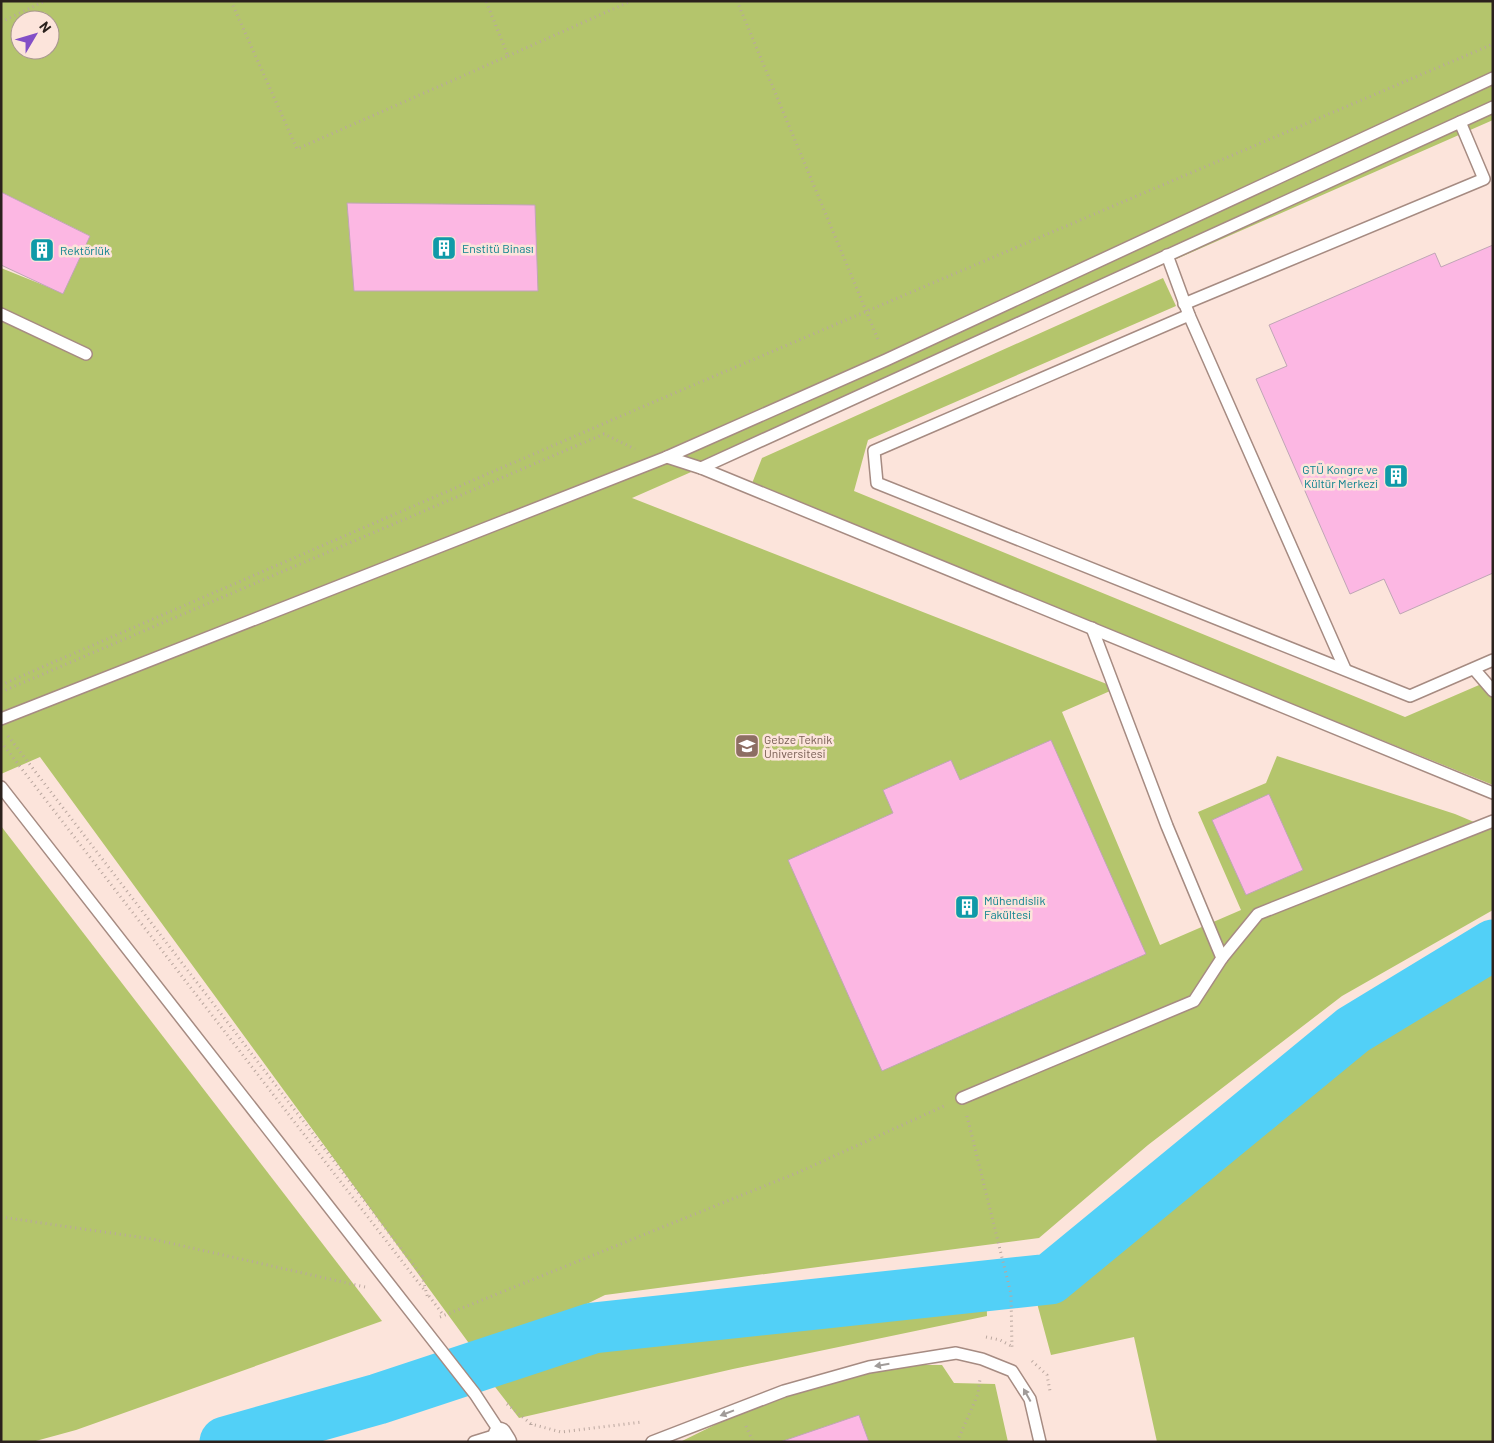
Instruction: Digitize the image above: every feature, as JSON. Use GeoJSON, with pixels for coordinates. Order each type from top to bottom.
{"type":"FeatureCollection","features":[{"type":"Feature","properties":{"kind":"lane"},"geometry":{"type":"LineString","coordinates":[[1,719],[664,459],[886,360],[1493,78]]}},
{"type":"Feature","properties":{"kind":"lane"},"geometry":{"type":"LineString","coordinates":[[701,468],[1493,107]]}},
{"type":"Feature","properties":{"kind":"lane"},"geometry":{"type":"LineString","coordinates":[[1460,122],[1484,179],[1186,310],[874,451],[877,483],[1410,696],[1493,660]]}},
{"type":"Feature","properties":{"kind":"lane"},"geometry":{"type":"LineString","coordinates":[[1168,255],[1186,310],[1345,669]]}},
{"type":"Feature","properties":{"kind":"lane"},"geometry":{"type":"LineString","coordinates":[[1,314],[86,354]]}},
{"type":"Feature","properties":{"kind":"lane"},"geometry":{"type":"LineString","coordinates":[[664,459],[701,468],[1493,793]]}},
{"type":"Feature","properties":{"kind":"lane"},"geometry":{"type":"LineString","coordinates":[[1092,628],[1167,826],[1222,958]]}},
{"type":"Feature","properties":{"kind":"lane"},"geometry":{"type":"LineString","coordinates":[[1474,669],[1493,691]]}},
{"type":"Feature","properties":{"kind":"lane"},"geometry":{"type":"LineString","coordinates":[[1,787],[476,1394],[506,1439],[474,1442]]}},
{"type":"Feature","properties":{"kind":"lane"},"geometry":{"type":"LineString","coordinates":[[962,1098],[1194,1001],[1222,958],[1258,914],[1493,821]]}},
{"type":"Feature","properties":{"kind":"lane"},"geometry":{"type":"LineString","coordinates":[[652,1442],[784,1391],[869,1367],[956,1353],[982,1359],[1012,1371],[1030,1399],[1040,1442]]}},
{"type":"Feature","properties":{"kind":"path"},"geometry":{"type":"LineString","coordinates":[[1,22],[45,1]]}},
{"type":"Feature","properties":{"kind":"path"},"geometry":{"type":"LineString","coordinates":[[231,1],[297,150],[631,1]]}},
{"type":"Feature","properties":{"kind":"path"},"geometry":{"type":"LineString","coordinates":[[486,1],[508,56]]}},
{"type":"Feature","properties":{"kind":"path"},"geometry":{"type":"LineString","coordinates":[[737,1],[886,360]]}},
{"type":"Feature","properties":{"kind":"path"},"geometry":{"type":"LineString","coordinates":[[1,685],[635,410],[1493,44]]}},
{"type":"Feature","properties":{"kind":"path"},"geometry":{"type":"LineString","coordinates":[[1,692],[604,434],[664,459]]}},
{"type":"Feature","properties":{"kind":"path"},"geometry":{"type":"LineString","coordinates":[[7,736],[422,1276],[430,1304],[442,1316],[444,1324]]}},
{"type":"Feature","properties":{"kind":"path"},"geometry":{"type":"LineString","coordinates":[[1,742],[427,1294]]}},
{"type":"Feature","properties":{"kind":"path"},"geometry":{"type":"LineString","coordinates":[[421,1325],[799,1172],[962,1098],[1011,1294],[1012,1371]]}},
{"type":"Feature","properties":{"kind":"path"},"geometry":{"type":"LineString","coordinates":[[1,1217],[152,1239],[397,1294]]}},
{"type":"Feature","properties":{"kind":"path"},"geometry":{"type":"LineString","coordinates":[[957,1442],[978,1394],[982,1359]]}},
{"type":"Feature","properties":{"kind":"green space","name":"Gebze Teknik Üniversitesi"},"geometry":{"type":"Polygon","coordinates":[[[1,1],[1493,1],[1493,120],[632,498],[1117,688],[1062,712],[1160,945],[1241,910],[1198,812],[1266,783],[1277,756],[1455,814],[1493,830],[1493,910],[1342,996],[1148,1145],[1039,1238],[605,1295],[479,1357],[40,757],[1,774],[1,268],[63,293],[90,236],[1,192],[1,1]]]}},
{"type":"Feature","properties":{"kind":"green space"},"geometry":{"type":"Polygon","coordinates":[[[1163,278],[1176,306],[868,440],[854,491],[1405,717],[1493,679],[1493,785],[751,486],[762,458],[1163,278]]]}},
{"type":"Feature","properties":{"kind":"green space"},"geometry":{"type":"Polygon","coordinates":[[[1,826],[382,1321],[76,1430],[32,1442],[1,1442],[1,826]]]}},
{"type":"Feature","properties":{"kind":"green space"},"geometry":{"type":"Polygon","coordinates":[[[1493,945],[1493,1442],[1157,1442],[1134,1337],[1051,1355],[1031,1281],[1050,1279],[1353,1030],[1493,945]]]}},
{"type":"Feature","properties":{"kind":"green space"},"geometry":{"type":"Polygon","coordinates":[[[986,1284],[987,1316],[733,1369],[519,1418],[485,1374],[618,1329],[859,1298],[986,1284]]]}},
{"type":"Feature","properties":{"kind":"green space"},"geometry":{"type":"Polygon","coordinates":[[[909,1365],[942,1365],[954,1383],[995,1384],[1008,1442],[680,1442],[741,1412],[834,1380],[909,1365]]]}},
{"type":"Feature","properties":{"kind":"building","name":"Rektörlük"},"geometry":{"type":"Polygon","coordinates":[[[1,192],[90,236],[63,294],[1,265],[1,192]]]}},
{"type":"Feature","properties":{"kind":"building","name":"Enstitü Binası"},"geometry":{"type":"Polygon","coordinates":[[[347,203],[535,205],[538,291],[354,291],[347,203]]]}},
{"type":"Feature","properties":{"kind":"building","name":"GTÜ Kongre ve Kültür Merkezi"},"geometry":{"type":"Polygon","coordinates":[[[1493,245],[1493,573],[1400,614],[1384,579],[1350,594],[1256,379],[1287,366],[1269,325],[1435,253],[1441,267],[1493,245]]]}},
{"type":"Feature","properties":{"kind":"building","name":"Mühendislik Fakültesi"},"geometry":{"type":"Polygon","coordinates":[[[1051,740],[1146,954],[882,1071],[788,860],[893,813],[883,790],[951,760],[960,780],[1051,740]]]}},
{"type":"Feature","properties":{"kind":"building"},"geometry":{"type":"Polygon","coordinates":[[[1269,794],[1303,870],[1246,895],[1212,820],[1269,794]]]}},
{"type":"Feature","properties":{"kind":"building"},"geometry":{"type":"Polygon","coordinates":[[[859,1415],[869,1442],[780,1442],[859,1415]]]}},
{"type":"Feature","properties":{"kind":"waterway"},"geometry":{"type":"LineString","coordinates":[[225,1442],[378,1399],[593,1328],[1050,1279],[1353,1030],[1493,945]]}},
{"type":"Feature","properties":{"kind":"place","name":"Enstitü Binası"},"geometry":{"type":"Point","coordinates":[444,248]}},
{"type":"Feature","properties":{"kind":"place","name":"Rektörlük"},"geometry":{"type":"Point","coordinates":[42,250]}},
{"type":"Feature","properties":{"kind":"place","name":"GTÜ Kongre ve Kültür Merkezi"},"geometry":{"type":"Point","coordinates":[1396,476]}},
{"type":"Feature","properties":{"kind":"place","name":"Gebze Teknik Üniversitesi"},"geometry":{"type":"Point","coordinates":[747,746]}},
{"type":"Feature","properties":{"kind":"place","name":"Mühendislik Fakültesi"},"geometry":{"type":"Point","coordinates":[967,907]}}]}
